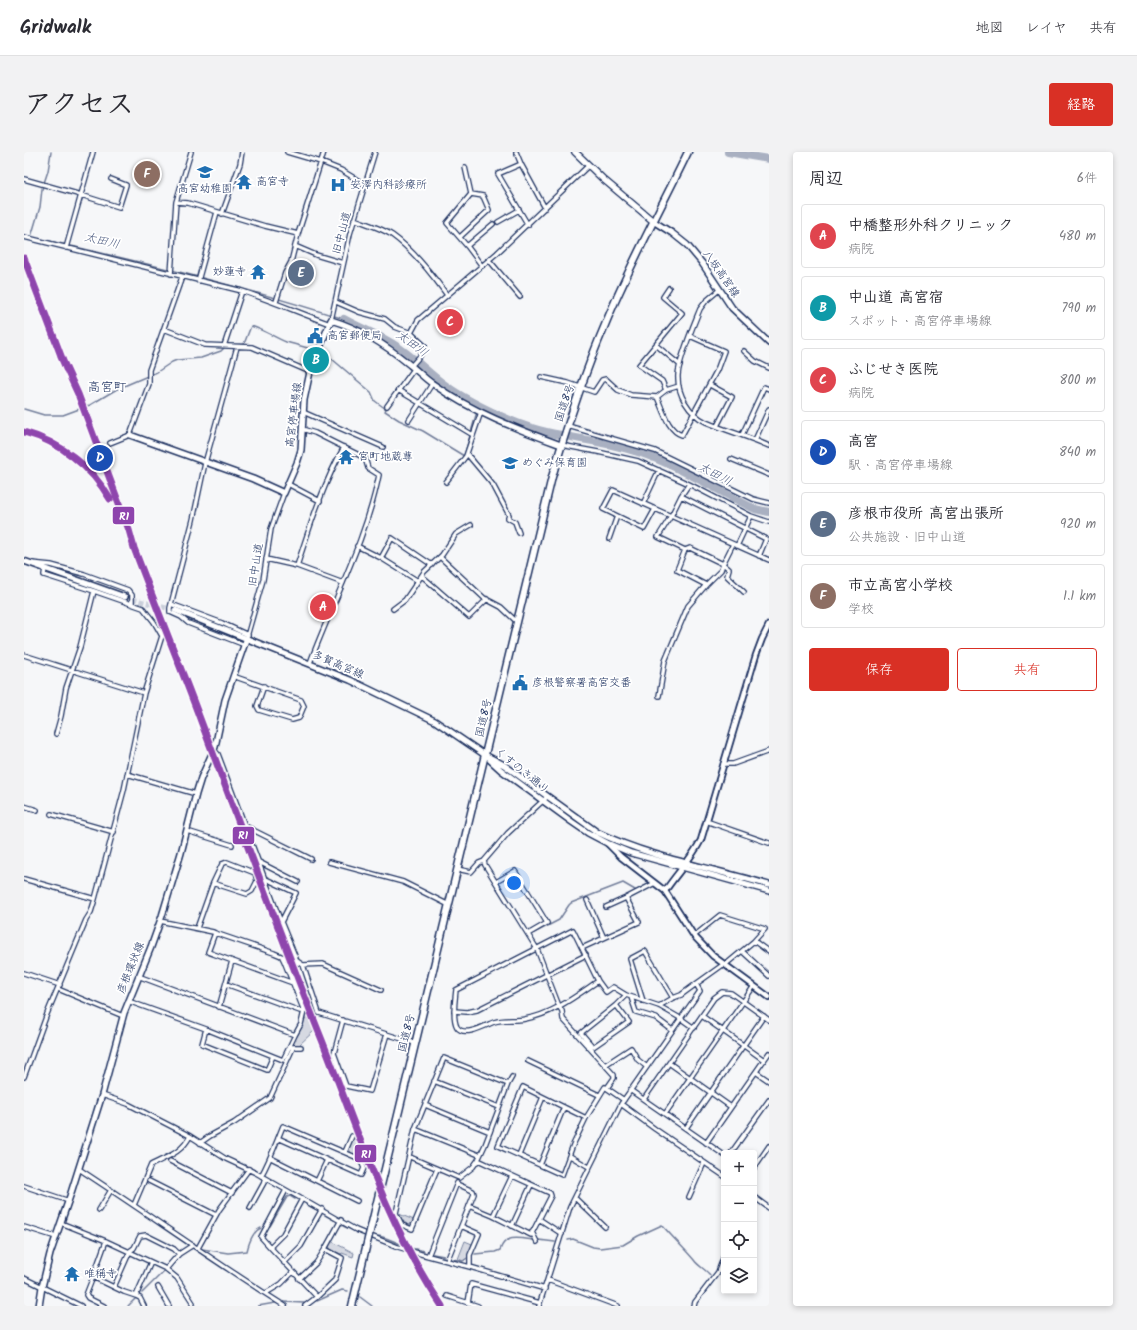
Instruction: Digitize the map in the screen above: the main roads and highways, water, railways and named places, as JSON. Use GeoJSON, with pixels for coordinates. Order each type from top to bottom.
{"type":"FeatureCollection","features":[{"type":"Feature","properties":{"kind":"highway","name":"国道8号"},"geometry":{"type":"LineString","coordinates":[[352,1306],[552,477],[567,427],[604,325],[630,267],[688,152]]}},
{"type":"Feature","properties":{"kind":"main road"},"geometry":{"type":"LineString","coordinates":[[575,152],[602,178],[653,221]]}},
{"type":"Feature","properties":{"kind":"main road","name":"八坂高宮線"},"geometry":{"type":"LineString","coordinates":[[653,221],[687,245],[702,263],[732,308],[769,343]]}},
{"type":"Feature","properties":{"kind":"main road","name":"高宮停車場線"},"geometry":{"type":"LineString","coordinates":[[130,435],[253,480],[284,493],[301,450],[304,400],[310,372],[331,320],[350,326],[372,337],[413,366],[432,384],[459,401],[513,428],[562,443]]}},
{"type":"Feature","properties":{"kind":"main road"},"geometry":{"type":"LineString","coordinates":[[25,562],[124,597]]}},
{"type":"Feature","properties":{"kind":"main road","name":"多賀高宮線"},"geometry":{"type":"LineString","coordinates":[[175,610],[246,640],[310,663],[388,698],[435,721],[485,755]]}},
{"type":"Feature","properties":{"kind":"main road","name":"彦根環状線"},"geometry":{"type":"LineString","coordinates":[[39,1306],[50,1254],[69,1202],[102,1095],[123,1016],[151,947],[174,879],[196,794],[201,778],[214,750],[220,731],[225,700],[246,640]]}},
{"type":"Feature","properties":{"kind":"main road","name":"くすのき通り"},"geometry":{"type":"LineString","coordinates":[[485,755],[504,765],[588,834],[631,853],[769,891]]}},
{"type":"Feature","properties":{"kind":"main road","name":"くすのき通り"},"geometry":{"type":"LineString","coordinates":[[545,799],[597,832],[612,839],[650,853],[769,884]]}},
{"type":"Feature","properties":{"kind":"waterway"},"geometry":{"type":"LineString","coordinates":[[31,237],[40,207],[42,189],[48,171],[51,152]]}},
{"type":"Feature","properties":{"kind":"waterway"},"geometry":{"type":"LineString","coordinates":[[728,152],[769,159]]}},
{"type":"Feature","properties":{"kind":"waterway","name":"太田川"},"geometry":{"type":"LineString","coordinates":[[24,235],[30,237]]}},
{"type":"Feature","properties":{"kind":"waterway","name":"太田川"},"geometry":{"type":"LineString","coordinates":[[45,240],[196,276],[270,296],[344,319]]}},
{"type":"Feature","properties":{"kind":"waterway","name":"太田川"},"geometry":{"type":"LineString","coordinates":[[344,319],[381,337],[407,353],[438,380],[469,400],[512,421],[544,432],[611,445],[644,454],[687,473],[755,509],[769,512]]}},
{"type":"Feature","properties":{"kind":"waterway"},"geometry":{"type":"LineString","coordinates":[[228,345],[244,344],[251,326],[286,342],[317,351]]}},
{"type":"Feature","properties":{"kind":"waterway"},"geometry":{"type":"LineString","coordinates":[[24,409],[44,415],[63,415],[90,405],[117,389],[157,372],[172,362],[177,360],[201,358],[221,351],[225,347]]}},
{"type":"Feature","properties":{"kind":"waterway"},"geometry":{"type":"LineString","coordinates":[[320,352],[332,359],[371,392],[375,401],[386,409],[385,411],[399,420],[423,431],[464,456],[476,415],[481,406]]}},
{"type":"Feature","properties":{"kind":"waterway"},"geometry":{"type":"LineString","coordinates":[[534,933],[559,920],[571,903],[623,883],[635,890]]}},
{"type":"Feature","properties":{"kind":"waterway"},"geometry":{"type":"LineString","coordinates":[[270,1226],[287,1197],[290,1196],[295,1199]]}},
{"type":"Feature","properties":{"kind":"waterway"},"geometry":{"type":"LineString","coordinates":[[306,1204],[315,1209]]}},
{"type":"Feature","properties":{"kind":"waterway"},"geometry":{"type":"LineString","coordinates":[[325,1215],[334,1220]]}},
{"type":"Feature","properties":{"kind":"waterway"},"geometry":{"type":"LineString","coordinates":[[568,1240],[573,1239],[593,1247],[600,1248],[623,1245],[662,1225],[690,1256],[710,1275]]}},
{"type":"Feature","properties":{"kind":"waterway"},"geometry":{"type":"LineString","coordinates":[[343,1226],[354,1231]]}},
{"type":"Feature","properties":{"kind":"waterway"},"geometry":{"type":"LineString","coordinates":[[202,1249],[228,1253],[247,1251],[254,1234],[261,1228]]}},
{"type":"Feature","properties":{"kind":"waterway"},"geometry":{"type":"LineString","coordinates":[[377,1236],[384,1237],[404,1245]]}},
{"type":"Feature","properties":{"kind":"waterway"},"geometry":{"type":"LineString","coordinates":[[475,1254],[500,1250],[505,1241],[509,1239],[518,1238],[533,1240]]}},
{"type":"Feature","properties":{"kind":"waterway"},"geometry":{"type":"LineString","coordinates":[[539,1240],[555,1242]]}},
{"type":"Feature","properties":{"kind":"waterway"},"geometry":{"type":"LineString","coordinates":[[190,1249],[193,1248],[200,1252]]}},
{"type":"Feature","properties":{"kind":"waterway"},"geometry":{"type":"LineString","coordinates":[[411,1248],[424,1251]]}},
{"type":"Feature","properties":{"kind":"waterway"},"geometry":{"type":"LineString","coordinates":[[433,1254],[444,1256]]}},
{"type":"Feature","properties":{"kind":"waterway"},"geometry":{"type":"LineString","coordinates":[[453,1259],[463,1261],[466,1259]]}},
{"type":"Feature","properties":{"kind":"waterway"},"geometry":{"type":"LineString","coordinates":[[142,1293],[164,1271]]}},
{"type":"Feature","properties":{"kind":"waterway"},"geometry":{"type":"LineString","coordinates":[[317,1301],[342,1290],[348,1291]]}},
{"type":"Feature","properties":{"kind":"waterway"},"geometry":{"type":"LineString","coordinates":[[360,1297],[372,1306]]}},
{"type":"Feature","properties":{"kind":"waterway"},"geometry":{"type":"LineString","coordinates":[[128,1306],[135,1299]]}},
{"type":"Feature","properties":{"kind":"waterway"},"geometry":{"type":"LineString","coordinates":[[283,1302],[304,1303]]}},
{"type":"Feature","properties":{"kind":"waterway"},"geometry":{"type":"LineString","coordinates":[[258,1306],[275,1303]]}},
{"type":"Feature","properties":{"kind":"tunnel"},"geometry":{"type":"LineString","coordinates":[[125,597],[174,610]]}},
{"type":"Feature","properties":{"kind":"place","name":"高宮幼稚園"},"geometry":{"type":"Point","coordinates":[205,172]}},
{"type":"Feature","properties":{"kind":"place","name":"市立高宮小学校"},"geometry":{"type":"Point","coordinates":[147,174]}},
{"type":"Feature","properties":{"kind":"place","name":"高宮寺"},"geometry":{"type":"Point","coordinates":[244,182]}},
{"type":"Feature","properties":{"kind":"place","name":"安澤内科診療所"},"geometry":{"type":"Point","coordinates":[338,185]}},
{"type":"Feature","properties":{"kind":"place","name":"妙蓮寺"},"geometry":{"type":"Point","coordinates":[258,272]}},
{"type":"Feature","properties":{"kind":"place","name":"彦根市役所 高宮出張所"},"geometry":{"type":"Point","coordinates":[301,273]}},
{"type":"Feature","properties":{"kind":"place","name":"ふじせき医院"},"geometry":{"type":"Point","coordinates":[450,322]}},
{"type":"Feature","properties":{"kind":"place","name":"高宮郵便局"},"geometry":{"type":"Point","coordinates":[315,336]}},
{"type":"Feature","properties":{"kind":"place","name":"中山道 高宮宿"},"geometry":{"type":"Point","coordinates":[316,360]}},
{"type":"Feature","properties":{"kind":"place","name":"宮町地蔵尊"},"geometry":{"type":"Point","coordinates":[346,457]}},
{"type":"Feature","properties":{"kind":"place","name":"高宮"},"geometry":{"type":"Point","coordinates":[100,458]}},
{"type":"Feature","properties":{"kind":"place","name":"めぐみ保育園"},"geometry":{"type":"Point","coordinates":[510,463]}},
{"type":"Feature","properties":{"kind":"place","name":"中橋整形外科クリニック"},"geometry":{"type":"Point","coordinates":[323,607]}},
{"type":"Feature","properties":{"kind":"place","name":"彦根警察署高宮交番"},"geometry":{"type":"Point","coordinates":[520,683]}},
{"type":"Feature","properties":{"kind":"place","name":"唯稱寺"},"geometry":{"type":"Point","coordinates":[72,1274]}},
{"type":"Feature","properties":{"kind":"district","name":"高宮町"},"geometry":{"type":"Point","coordinates":[107,387]}}]}
